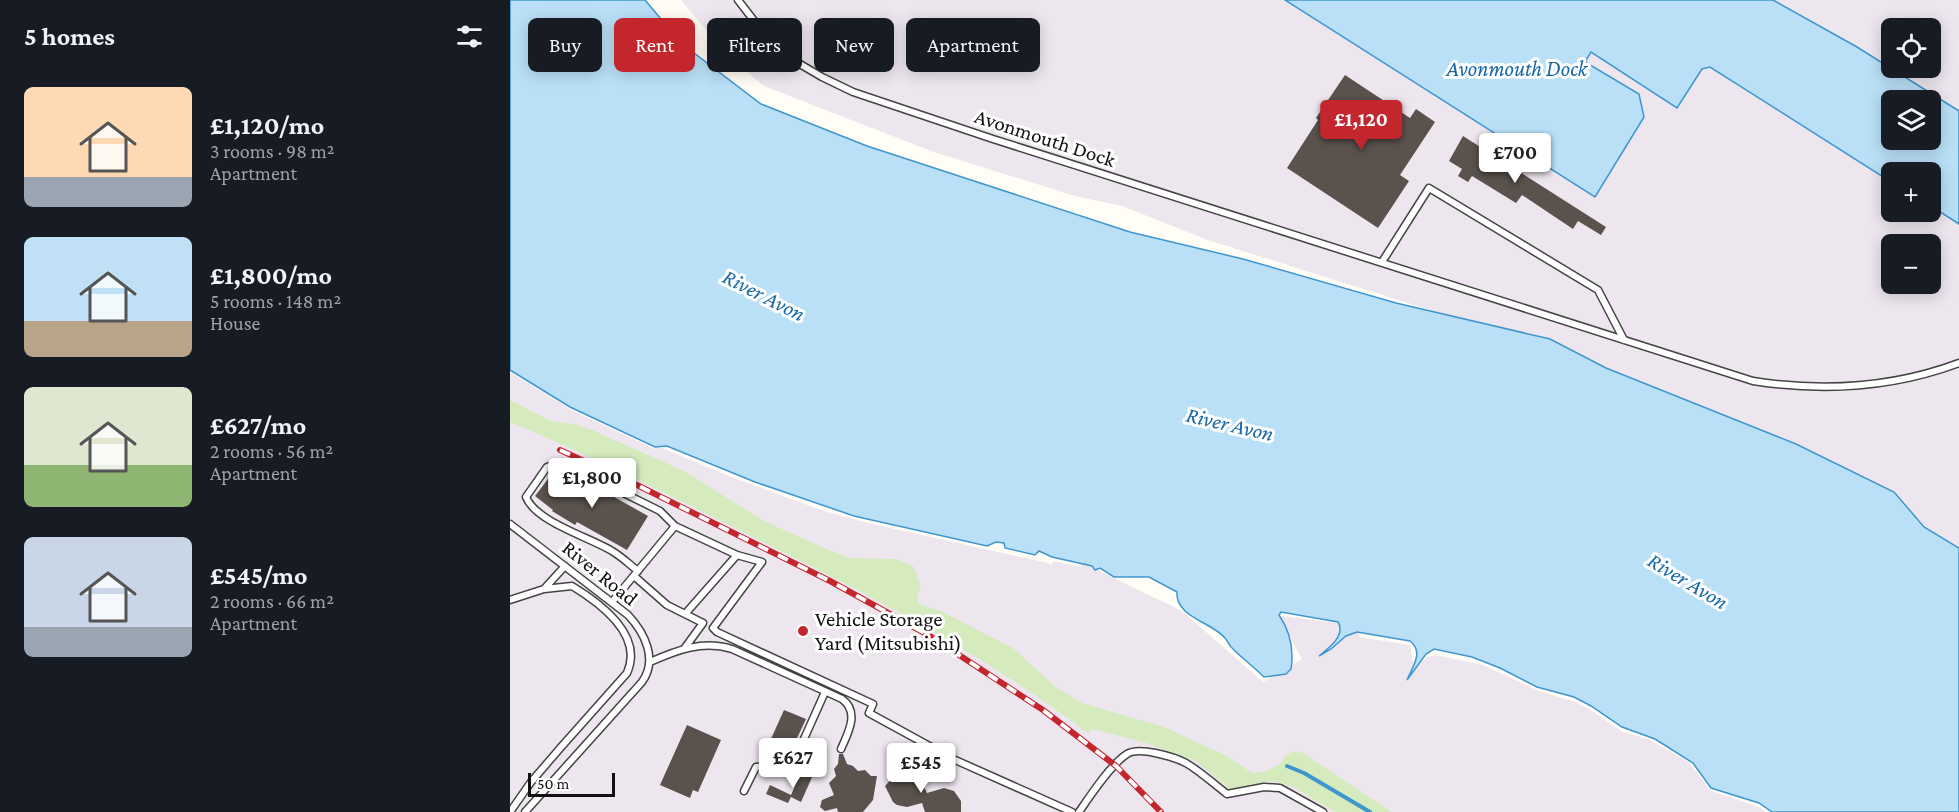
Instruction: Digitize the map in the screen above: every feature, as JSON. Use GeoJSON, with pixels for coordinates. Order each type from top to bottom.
{"type":"FeatureCollection","features":[{"type":"Feature","properties":{"kind":"lane","name":"Avonmouth Dock"},"geometry":{"type":"LineString","coordinates":[[738,0],[765,35],[793,60],[853,92],[993,140],[1754,381],[1790,386],[1843,387],[1891,382],[1959,363]]}},
{"type":"Feature","properties":{"kind":"lane"},"geometry":{"type":"LineString","coordinates":[[1382,262],[1429,188],[1598,290],[1624,340]]}},
{"type":"Feature","properties":{"kind":"lane"},"geometry":{"type":"LineString","coordinates":[[684,649],[703,623],[668,605],[615,552],[556,525],[529,504],[526,497],[547,467],[556,464],[567,465],[584,472],[660,511],[675,526],[737,555],[762,562],[713,627],[717,632],[873,704],[869,713],[953,759],[1072,812]]}},
{"type":"Feature","properties":{"kind":"lane","name":"River Road"},"geometry":{"type":"LineString","coordinates":[[510,524],[628,615],[644,638],[650,662]]}},
{"type":"Feature","properties":{"kind":"lane"},"geometry":{"type":"LineString","coordinates":[[612,602],[675,526]]}},
{"type":"Feature","properties":{"kind":"lane"},"geometry":{"type":"LineString","coordinates":[[685,614],[737,555]]}},
{"type":"Feature","properties":{"kind":"lane"},"geometry":{"type":"LineString","coordinates":[[544,589],[565,566]]}},
{"type":"Feature","properties":{"kind":"lane"},"geometry":{"type":"LineString","coordinates":[[510,600],[544,589],[572,586],[615,619],[624,631],[631,655],[627,673],[531,782],[510,812]]}},
{"type":"Feature","properties":{"kind":"lane"},"geometry":{"type":"LineString","coordinates":[[525,812],[642,682],[649,670],[650,662],[684,649],[709,645],[732,649],[842,699],[851,708],[852,720],[841,749]]}},
{"type":"Feature","properties":{"kind":"lane"},"geometry":{"type":"LineString","coordinates":[[744,791],[756,767],[788,764],[795,759],[825,692]]}},
{"type":"Feature","properties":{"kind":"lane"},"geometry":{"type":"LineString","coordinates":[[1079,812],[1120,760],[1128,753],[1145,751],[1185,763],[1227,794],[1264,787],[1280,788],[1323,812]]}},
{"type":"Feature","properties":{"kind":"shaded area"},"geometry":{"type":"Polygon","coordinates":[[[681,0],[1959,0],[1959,565],[1563,352],[1208,240],[1122,206],[1075,196],[931,151],[764,86],[747,72],[802,72],[802,18],[707,18],[707,31],[681,0]]]}},
{"type":"Feature","properties":{"kind":"shaded area"},"geometry":{"type":"Polygon","coordinates":[[[510,372],[573,411],[655,449],[657,446],[734,478],[824,511],[1052,564],[1053,561],[1081,567],[1083,563],[1182,611],[1263,682],[1302,659],[1280,619],[1283,616],[1360,626],[1359,637],[1410,645],[1414,668],[1428,657],[1436,655],[1483,665],[1539,691],[1575,702],[1623,732],[1648,739],[1688,762],[1711,791],[1759,807],[1766,812],[510,812],[510,372]]]}},
{"type":"Feature","properties":{"kind":"green space"},"geometry":{"type":"Polygon","coordinates":[[[510,400],[551,421],[574,424],[592,430],[684,471],[764,521],[822,547],[850,558],[896,559],[913,566],[921,587],[917,597],[919,604],[941,611],[1013,648],[1056,687],[1082,703],[1164,727],[1227,756],[1252,773],[1264,772],[1280,764],[1285,756],[1293,751],[1303,753],[1392,812],[1335,812],[1295,788],[1279,782],[1268,781],[1232,791],[1196,761],[1146,743],[1092,729],[1089,734],[982,661],[880,602],[673,497],[510,422],[510,400]]]}},
{"type":"Feature","properties":{"kind":"water","name":"River Avon"},"geometry":{"type":"Polygon","coordinates":[[[510,0],[645,0],[660,18],[614,18],[614,72],[695,72],[695,54],[707,63],[707,72],[719,72],[761,104],[867,146],[1130,232],[1243,259],[1396,303],[1550,339],[1606,368],[1796,444],[1894,492],[1924,527],[1959,548],[1959,812],[1772,812],[1759,803],[1711,788],[1693,763],[1655,739],[1622,727],[1574,697],[1537,687],[1472,657],[1434,649],[1426,654],[1407,680],[1417,654],[1410,641],[1357,632],[1346,636],[1319,656],[1332,645],[1338,636],[1340,627],[1338,622],[1281,612],[1279,615],[1290,641],[1291,669],[1286,674],[1264,677],[1232,648],[1219,632],[1188,613],[1178,600],[1177,592],[1149,577],[1114,577],[1100,568],[1095,570],[1092,566],[1052,557],[1039,551],[1035,555],[1005,548],[1004,543],[996,542],[987,546],[854,516],[755,482],[667,446],[655,447],[570,407],[510,370],[510,0]]]}},
{"type":"Feature","properties":{"kind":"water","name":"Avonmouth Dock"},"geometry":{"type":"Polygon","coordinates":[[[1285,0],[1773,0],[1881,62],[1881,78],[1906,78],[1926,90],[1881,90],[1881,150],[1941,150],[1941,100],[1959,111],[1959,224],[1941,212],[1941,162],[1881,162],[1881,176],[1710,67],[1702,69],[1677,108],[1591,52],[1585,62],[1639,94],[1644,117],[1595,197],[1285,0]]]}},
{"type":"Feature","properties":{"kind":"building"},"geometry":{"type":"Polygon","coordinates":[[[1345,75],[1410,118],[1416,109],[1435,122],[1400,175],[1409,181],[1378,228],[1287,168],[1318,120],[1316,118],[1345,75]]]}},
{"type":"Feature","properties":{"kind":"building"},"geometry":{"type":"Polygon","coordinates":[[[1463,136],[1606,227],[1601,235],[1578,221],[1573,229],[1522,195],[1516,203],[1472,176],[1468,182],[1458,176],[1462,169],[1449,161],[1463,136]]]}},
{"type":"Feature","properties":{"kind":"building"},"geometry":{"type":"Polygon","coordinates":[[[557,473],[571,482],[575,475],[648,516],[627,550],[577,522],[575,525],[552,511],[535,496],[551,475],[554,477],[557,473]]]}},
{"type":"Feature","properties":{"kind":"building"},"geometry":{"type":"Polygon","coordinates":[[[784,710],[806,719],[791,751],[770,741],[784,710]]]}},
{"type":"Feature","properties":{"kind":"building"},"geometry":{"type":"Polygon","coordinates":[[[687,725],[721,740],[698,792],[693,790],[690,798],[660,785],[687,725]]]}},
{"type":"Feature","properties":{"kind":"building"},"geometry":{"type":"Polygon","coordinates":[[[839,754],[843,754],[847,764],[858,771],[865,770],[871,776],[877,776],[873,800],[863,812],[838,812],[837,808],[825,811],[820,807],[822,800],[834,795],[829,783],[836,776],[834,769],[838,764],[839,754]]]}},
{"type":"Feature","properties":{"kind":"building"},"geometry":{"type":"Polygon","coordinates":[[[802,770],[813,775],[801,802],[791,797],[788,803],[766,794],[770,785],[791,795],[802,770]]]}},
{"type":"Feature","properties":{"kind":"building"},"geometry":{"type":"Polygon","coordinates":[[[908,770],[918,775],[927,793],[944,788],[954,791],[961,801],[961,812],[925,812],[922,803],[907,807],[893,802],[885,786],[897,773],[908,770]]]}},
{"type":"Feature","properties":{"kind":"waterway"},"geometry":{"type":"LineString","coordinates":[[1287,766],[1304,773],[1370,812]]}},
{"type":"Feature","properties":{"kind":"railway"},"geometry":{"type":"LineString","coordinates":[[560,450],[637,485],[830,581],[930,636],[1043,710],[1116,766],[1161,812]]}},
{"type":"Feature","properties":{"kind":"place","name":"Vehicle Storage Yard (Mitsubishi)"},"geometry":{"type":"Point","coordinates":[803,631]}}]}
